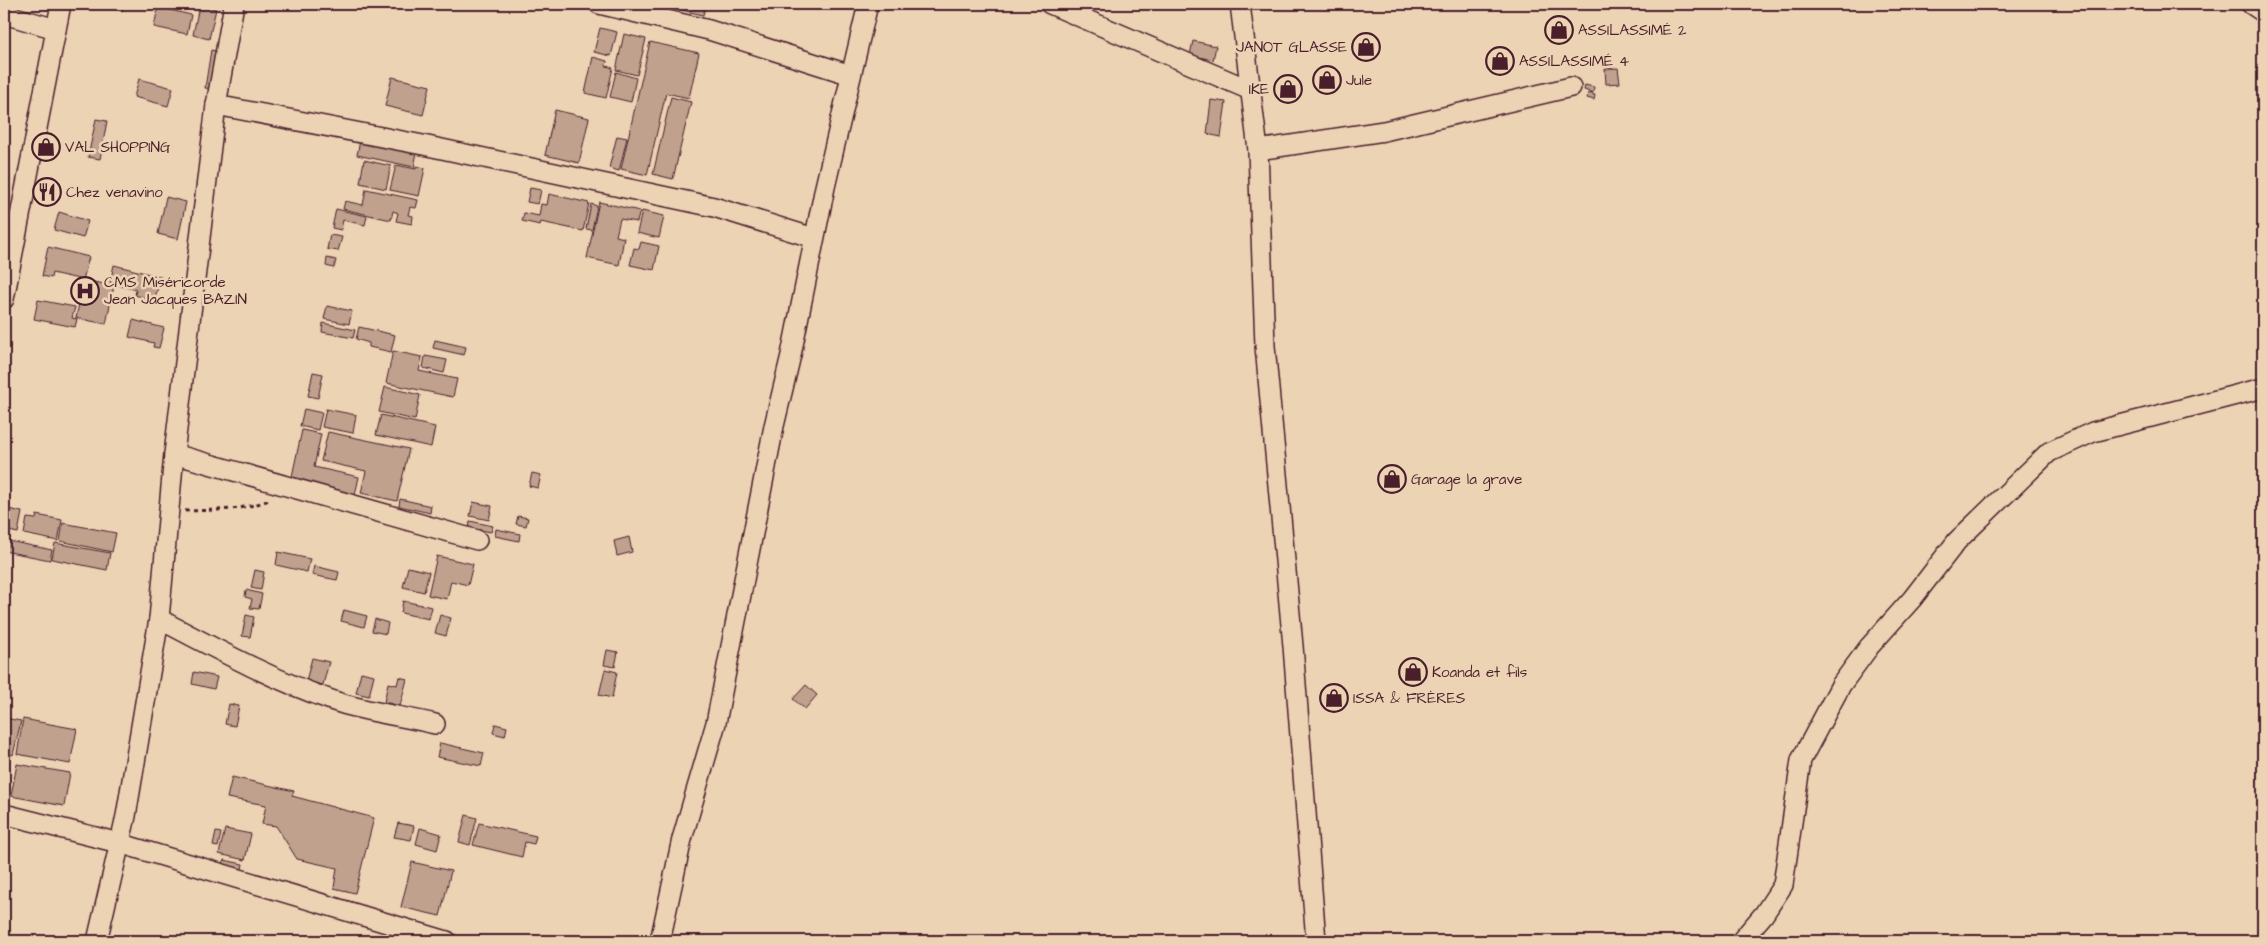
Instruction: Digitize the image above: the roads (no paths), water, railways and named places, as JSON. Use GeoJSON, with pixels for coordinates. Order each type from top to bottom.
{"type":"FeatureCollection","features":[{"type":"Feature","properties":{"kind":"street"},"geometry":{"type":"LineString","coordinates":[[4,299],[61,4]]}},
{"type":"Feature","properties":{"kind":"street"},"geometry":{"type":"LineString","coordinates":[[97,941],[126,816],[159,619],[174,454],[216,106],[234,4]]}},
{"type":"Feature","properties":{"kind":"street"},"geometry":{"type":"LineString","coordinates":[[599,4],[709,30],[851,75]]}},
{"type":"Feature","properties":{"kind":"street"},"geometry":{"type":"LineString","coordinates":[[660,941],[682,839],[716,723],[774,426],[791,355],[814,238],[868,4]]}},
{"type":"Feature","properties":{"kind":"street"},"geometry":{"type":"LineString","coordinates":[[1050,4],[1250,90]]}},
{"type":"Feature","properties":{"kind":"street"},"geometry":{"type":"LineString","coordinates":[[1240,4],[1258,150],[1265,346],[1293,646],[1316,941]]}},
{"type":"Feature","properties":{"kind":"street"},"geometry":{"type":"LineString","coordinates":[[2251,4],[2263,12]]}},
{"type":"Feature","properties":{"kind":"street"},"geometry":{"type":"LineString","coordinates":[[4,14],[56,29]]}},
{"type":"Feature","properties":{"kind":"street"},"geometry":{"type":"LineString","coordinates":[[1258,150],[1384,131],[1571,87]]}},
{"type":"Feature","properties":{"kind":"street"},"geometry":{"type":"LineString","coordinates":[[216,106],[423,145],[714,207],[814,238]]}},
{"type":"Feature","properties":{"kind":"street"},"geometry":{"type":"LineString","coordinates":[[1742,941],[1764,914],[1783,885],[1801,760],[1836,693],[1868,647],[1912,599],[1957,541],[2049,452],[2093,432],[2263,388]]}},
{"type":"Feature","properties":{"kind":"street"},"geometry":{"type":"LineString","coordinates":[[174,454],[476,540]]}},
{"type":"Feature","properties":{"kind":"street"},"geometry":{"type":"LineString","coordinates":[[159,619],[283,682],[336,702],[435,724]]}},
{"type":"Feature","properties":{"kind":"street"},"geometry":{"type":"LineString","coordinates":[[4,814],[118,844],[447,941]]}},
{"type":"Feature","properties":{"kind":"place","name":"ASSILASSIMÉ 2"},"geometry":{"type":"Point","coordinates":[1559,30]}},
{"type":"Feature","properties":{"kind":"place","name":"JANOT GLASSE"},"geometry":{"type":"Point","coordinates":[1366,47]}},
{"type":"Feature","properties":{"kind":"place","name":"ASSILASSIMÉ 4"},"geometry":{"type":"Point","coordinates":[1500,61]}},
{"type":"Feature","properties":{"kind":"place","name":"Jule"},"geometry":{"type":"Point","coordinates":[1327,80]}},
{"type":"Feature","properties":{"kind":"place","name":"IKE"},"geometry":{"type":"Point","coordinates":[1288,89]}},
{"type":"Feature","properties":{"kind":"place","name":"VAL SHOPPING"},"geometry":{"type":"Point","coordinates":[46,147]}},
{"type":"Feature","properties":{"kind":"place","name":"Chez venavino"},"geometry":{"type":"Point","coordinates":[47,192]}},
{"type":"Feature","properties":{"kind":"place","name":"CMS Miséricorde Jean Jacques BAZIN"},"geometry":{"type":"Point","coordinates":[85,291]}},
{"type":"Feature","properties":{"kind":"place","name":"Garage la grave"},"geometry":{"type":"Point","coordinates":[1392,479]}},
{"type":"Feature","properties":{"kind":"place","name":"Koanda et fils"},"geometry":{"type":"Point","coordinates":[1413,672]}},
{"type":"Feature","properties":{"kind":"place","name":"ISSA & FRÈRES"},"geometry":{"type":"Point","coordinates":[1334,698]}}]}
